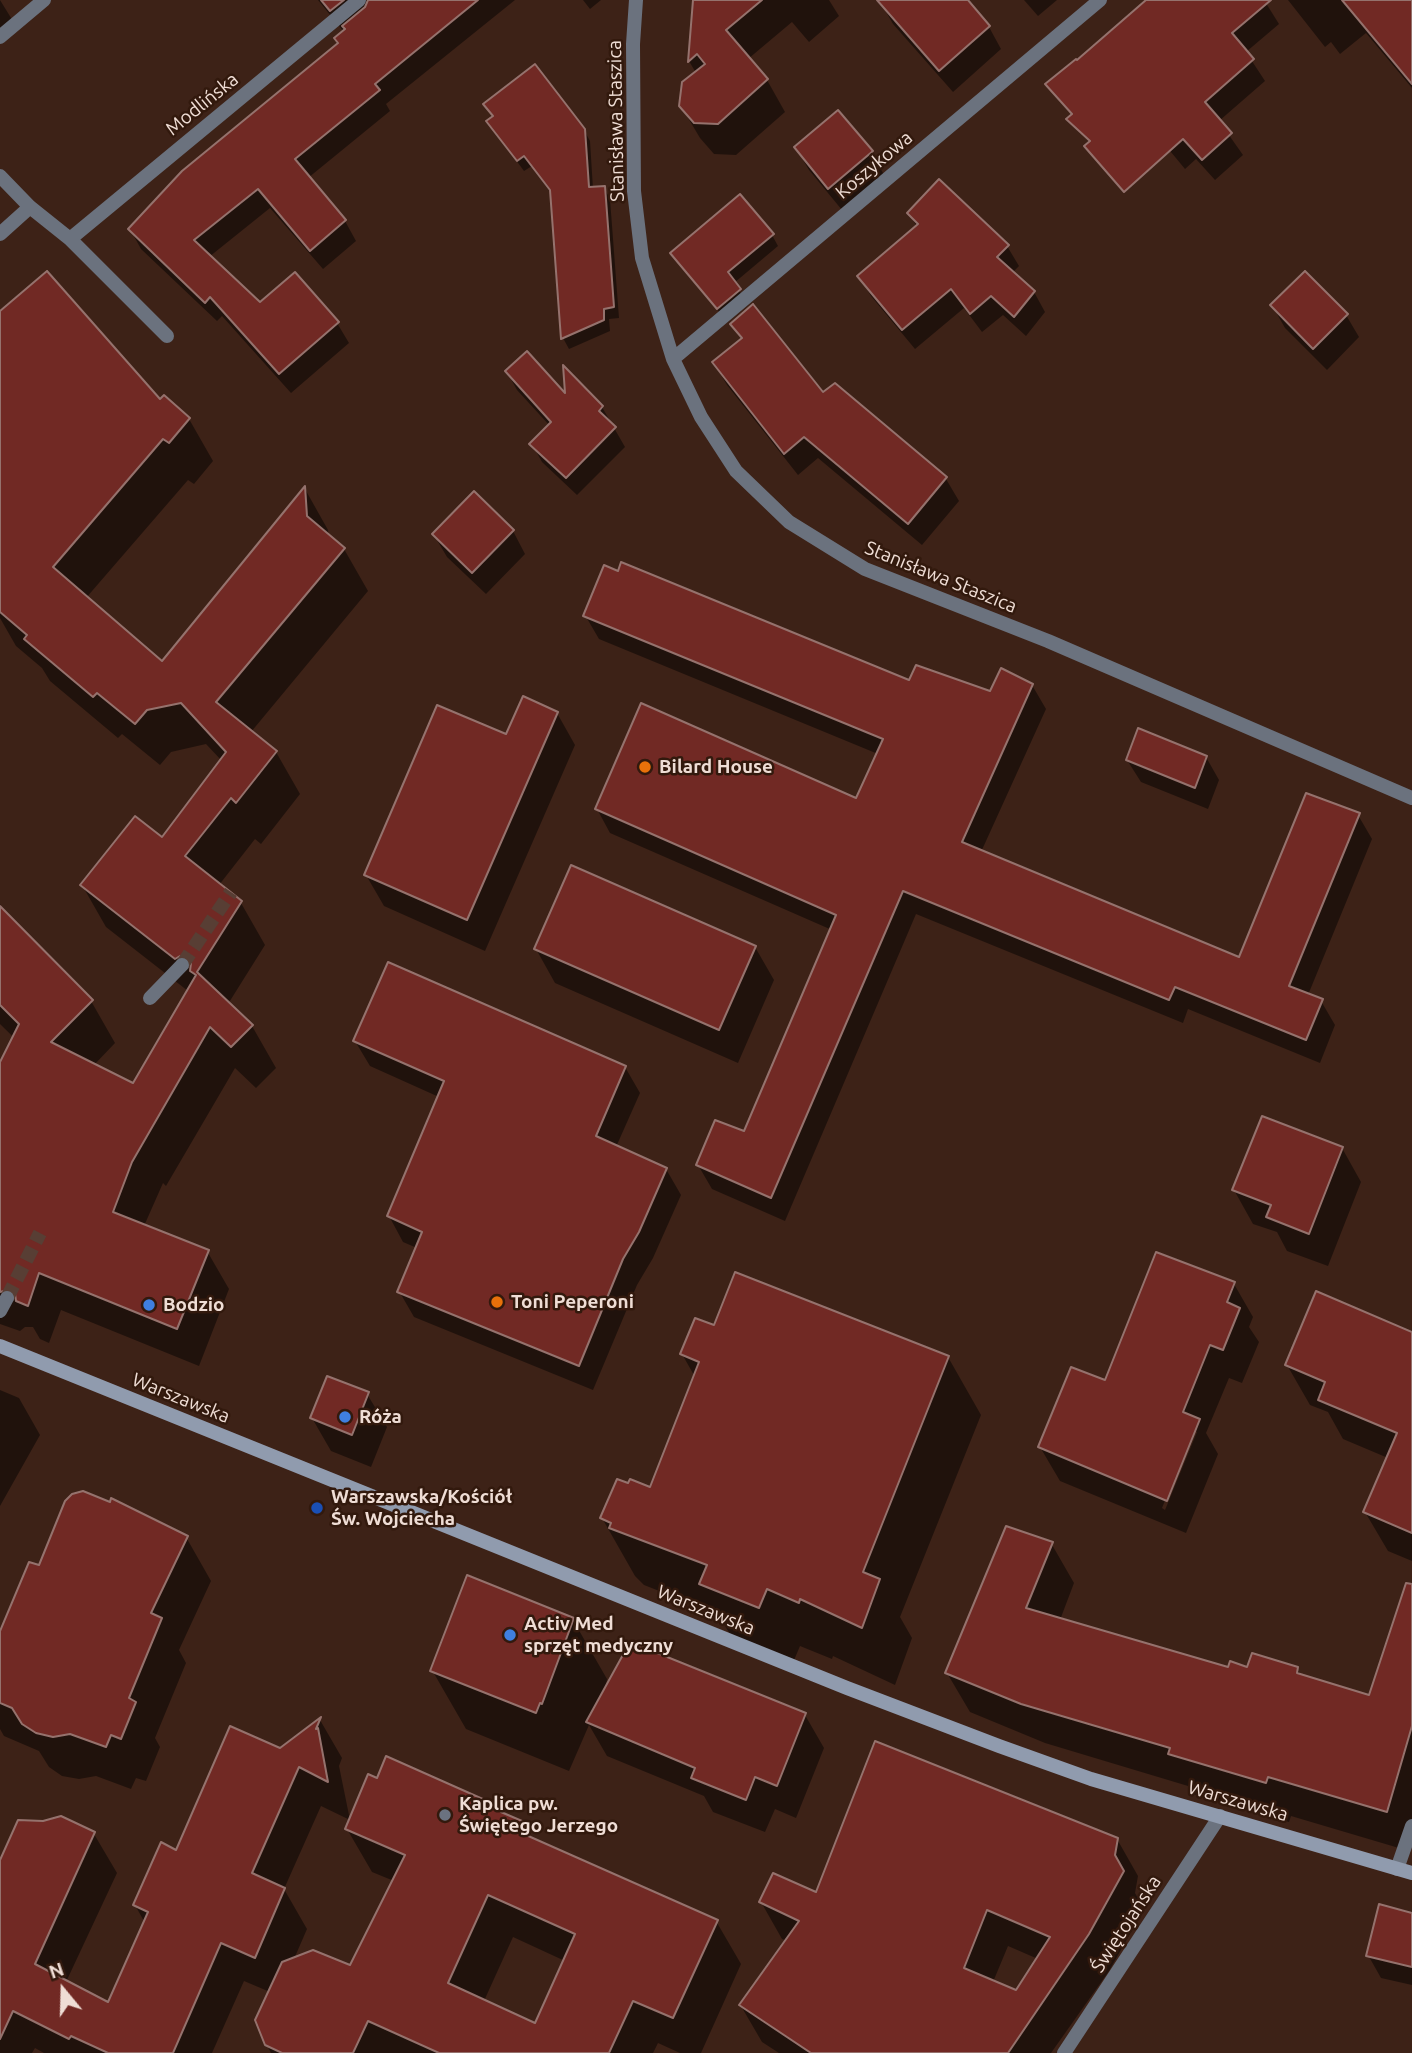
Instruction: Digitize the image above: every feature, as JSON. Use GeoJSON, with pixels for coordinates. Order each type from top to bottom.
{"type":"FeatureCollection","features":[{"type":"Feature","properties":{"kind":"street"},"geometry":{"type":"LineString","coordinates":[[0,37],[44,0]]}},
{"type":"Feature","properties":{"kind":"street","name":"Modlińska"},"geometry":{"type":"LineString","coordinates":[[70,239],[359,0]]}},
{"type":"Feature","properties":{"kind":"street","name":"Stanisława Staszica"},"geometry":{"type":"LineString","coordinates":[[636,0],[633,44],[634,191],[642,258],[673,359],[701,418],[736,471],[789,522],[865,569],[1048,641],[1412,798]]}},
{"type":"Feature","properties":{"kind":"street","name":"Koszykowa"},"geometry":{"type":"LineString","coordinates":[[673,359],[1100,0]]}},
{"type":"Feature","properties":{"kind":"street"},"geometry":{"type":"LineString","coordinates":[[0,176],[30,207],[70,239],[167,336]]}},
{"type":"Feature","properties":{"kind":"street"},"geometry":{"type":"LineString","coordinates":[[0,234],[30,207]]}},
{"type":"Feature","properties":{"kind":"street"},"geometry":{"type":"LineString","coordinates":[[150,998],[183,965]]}},
{"type":"Feature","properties":{"kind":"street"},"geometry":{"type":"LineString","coordinates":[[0,1311],[7,1298]]}},
{"type":"Feature","properties":{"kind":"street","name":"Warszawska"},"geometry":{"type":"LineString","coordinates":[[0,1346],[847,1688],[1091,1779],[1412,1873]]}},
{"type":"Feature","properties":{"kind":"street","name":"Świętojańska"},"geometry":{"type":"LineString","coordinates":[[1064,2053],[1220,1816]]}},
{"type":"Feature","properties":{"kind":"street"},"geometry":{"type":"LineString","coordinates":[[1396,1868],[1412,1826]]}},
{"type":"Feature","properties":{"kind":"building"},"geometry":{"type":"Polygon","coordinates":[[[321,0],[344,0],[330,11],[321,0]]]}},
{"type":"Feature","properties":{"kind":"building"},"geometry":{"type":"Polygon","coordinates":[[[368,0],[478,0],[375,84],[380,90],[295,159],[346,220],[310,251],[258,189],[194,240],[260,302],[295,272],[339,322],[279,374],[210,297],[205,303],[128,229],[182,171],[338,43],[334,38],[345,29],[342,26],[365,7],[368,0]]]}},
{"type":"Feature","properties":{"kind":"building"},"geometry":{"type":"Polygon","coordinates":[[[693,0],[762,0],[726,30],[768,79],[718,124],[694,123],[679,106],[682,82],[705,64],[697,54],[688,62],[693,0]]]}},
{"type":"Feature","properties":{"kind":"building"},"geometry":{"type":"Polygon","coordinates":[[[877,0],[968,0],[990,26],[939,71],[877,0]]]}},
{"type":"Feature","properties":{"kind":"building"},"geometry":{"type":"Polygon","coordinates":[[[1146,0],[1271,0],[1232,33],[1254,59],[1205,102],[1232,133],[1202,160],[1183,139],[1124,192],[1084,146],[1090,141],[1066,119],[1072,114],[1045,84],[1146,0]]]}},
{"type":"Feature","properties":{"kind":"building"},"geometry":{"type":"Polygon","coordinates":[[[1342,0],[1412,0],[1412,84],[1342,0]]]}},
{"type":"Feature","properties":{"kind":"building"},"geometry":{"type":"Polygon","coordinates":[[[535,64],[585,129],[589,187],[605,186],[614,307],[604,309],[604,320],[561,339],[550,190],[524,156],[517,161],[486,121],[493,116],[483,104],[535,64]]]}},
{"type":"Feature","properties":{"kind":"building"},"geometry":{"type":"Polygon","coordinates":[[[838,110],[873,151],[828,189],[794,147],[838,110]]]}},
{"type":"Feature","properties":{"kind":"building"},"geometry":{"type":"Polygon","coordinates":[[[939,179],[1009,245],[997,257],[1035,291],[1014,317],[991,296],[970,314],[951,289],[902,330],[857,276],[918,224],[907,213],[939,179]]]}},
{"type":"Feature","properties":{"kind":"building"},"geometry":{"type":"Polygon","coordinates":[[[740,194],[774,234],[728,272],[741,289],[717,309],[670,253],[740,194]]]}},
{"type":"Feature","properties":{"kind":"building"},"geometry":{"type":"Polygon","coordinates":[[[47,271],[160,399],[164,395],[190,418],[169,443],[163,439],[53,567],[162,661],[305,486],[307,516],[345,548],[216,702],[277,751],[236,803],[231,798],[185,856],[242,901],[197,972],[253,1025],[231,1047],[210,1027],[132,1162],[113,1212],[209,1250],[177,1329],[39,1273],[28,1306],[16,1301],[11,1289],[0,1292],[0,1062],[19,1024],[0,1005],[0,906],[93,1000],[51,1042],[133,1083],[196,975],[190,971],[191,963],[188,958],[180,956],[175,959],[80,885],[135,816],[162,837],[226,752],[181,703],[147,710],[135,724],[97,693],[93,697],[24,639],[27,635],[0,612],[0,311],[47,271]]]}},
{"type":"Feature","properties":{"kind":"building"},"geometry":{"type":"Polygon","coordinates":[[[1305,271],[1348,314],[1313,349],[1270,305],[1305,271]]]}},
{"type":"Feature","properties":{"kind":"building"},"geometry":{"type":"Polygon","coordinates":[[[753,304],[823,392],[835,383],[947,477],[908,524],[804,437],[784,454],[712,362],[742,338],[730,324],[753,304]]]}},
{"type":"Feature","properties":{"kind":"building"},"geometry":{"type":"Polygon","coordinates":[[[527,351],[565,393],[563,365],[603,406],[599,411],[616,427],[566,478],[529,444],[551,422],[505,371],[527,351]]]}},
{"type":"Feature","properties":{"kind":"building"},"geometry":{"type":"Polygon","coordinates":[[[474,491],[514,530],[472,573],[432,534],[474,491]]]}},
{"type":"Feature","properties":{"kind":"building"},"geometry":{"type":"Polygon","coordinates":[[[621,562],[909,680],[916,665],[990,691],[1001,668],[1033,684],[962,842],[1239,957],[1306,793],[1360,813],[1289,986],[1323,999],[1306,1040],[1175,987],[1169,1000],[903,891],[771,1198],[696,1165],[715,1120],[744,1131],[836,915],[595,809],[641,703],[856,798],[883,739],[583,616],[604,565],[618,571],[621,562]]]}},
{"type":"Feature","properties":{"kind":"building"},"geometry":{"type":"Polygon","coordinates":[[[523,696],[558,712],[467,920],[364,875],[437,705],[506,734],[523,696]]]}},
{"type":"Feature","properties":{"kind":"building"},"geometry":{"type":"Polygon","coordinates":[[[1138,728],[1207,756],[1195,788],[1126,760],[1138,728]]]}},
{"type":"Feature","properties":{"kind":"building"},"geometry":{"type":"Polygon","coordinates":[[[571,865],[756,946],[719,1030],[534,949],[571,865]]]}},
{"type":"Feature","properties":{"kind":"building"},"geometry":{"type":"Polygon","coordinates":[[[388,962],[626,1066],[596,1136],[667,1168],[639,1232],[623,1259],[579,1366],[397,1292],[422,1232],[387,1216],[444,1081],[353,1041],[388,962]]]}},
{"type":"Feature","properties":{"kind":"building"},"geometry":{"type":"Polygon","coordinates":[[[1262,1116],[1343,1147],[1309,1234],[1266,1217],[1271,1205],[1232,1190],[1262,1116]]]}},
{"type":"Feature","properties":{"kind":"building"},"geometry":{"type":"Polygon","coordinates":[[[1156,1252],[1235,1282],[1227,1302],[1240,1308],[1223,1350],[1210,1345],[1183,1412],[1200,1419],[1167,1501],[1038,1447],[1071,1367],[1105,1380],[1156,1252]]]}},
{"type":"Feature","properties":{"kind":"building"},"geometry":{"type":"Polygon","coordinates":[[[735,1272],[949,1356],[863,1572],[880,1579],[862,1628],[800,1599],[799,1603],[767,1589],[759,1608],[699,1584],[707,1565],[609,1528],[611,1523],[600,1518],[617,1479],[628,1483],[630,1479],[650,1487],[699,1362],[680,1354],[695,1318],[714,1325],[735,1272]]]}},
{"type":"Feature","properties":{"kind":"building"},"geometry":{"type":"Polygon","coordinates":[[[1316,1291],[1412,1332],[1412,1533],[1363,1512],[1397,1433],[1318,1400],[1325,1382],[1285,1365],[1316,1291]]]}},
{"type":"Feature","properties":{"kind":"building"},"geometry":{"type":"Polygon","coordinates":[[[327,1376],[369,1392],[352,1435],[310,1418],[327,1376]]]}},
{"type":"Feature","properties":{"kind":"building"},"geometry":{"type":"Polygon","coordinates":[[[83,1491],[110,1502],[111,1498],[188,1536],[151,1613],[162,1618],[129,1698],[136,1702],[121,1739],[111,1735],[106,1747],[70,1734],[53,1737],[36,1733],[22,1724],[12,1708],[0,1703],[0,1631],[29,1562],[39,1565],[65,1501],[72,1494],[83,1491]]]}},
{"type":"Feature","properties":{"kind":"building"},"geometry":{"type":"Polygon","coordinates":[[[1006,1526],[1053,1542],[1026,1608],[1228,1667],[1230,1661],[1247,1667],[1252,1653],[1298,1667],[1297,1673],[1369,1695],[1406,1583],[1412,1584],[1412,1726],[1387,1812],[1268,1777],[1266,1783],[1168,1754],[1170,1748],[1021,1704],[945,1673],[1006,1526]]]}},
{"type":"Feature","properties":{"kind":"building"},"geometry":{"type":"Polygon","coordinates":[[[467,1575],[574,1618],[542,1704],[540,1703],[536,1713],[430,1671],[467,1575]]]}},
{"type":"Feature","properties":{"kind":"building"},"geometry":{"type":"Polygon","coordinates":[[[630,1642],[806,1713],[777,1786],[755,1777],[746,1800],[691,1778],[695,1768],[586,1722],[630,1642]]]}},
{"type":"Feature","properties":{"kind":"building"},"geometry":{"type":"Polygon","coordinates":[[[321,1717],[316,1729],[318,1728],[328,1782],[299,1767],[252,1873],[285,1888],[255,1958],[221,1943],[173,2053],[108,2053],[71,2036],[69,2039],[13,2011],[0,2039],[0,1860],[18,1820],[43,1821],[61,1816],[95,1832],[35,1964],[108,2002],[148,1912],[133,1905],[161,1842],[176,1850],[230,1726],[280,1748],[321,1717]]]}},
{"type":"Feature","properties":{"kind":"building"},"geometry":{"type":"Polygon","coordinates":[[[875,1741],[1118,1838],[1115,1855],[1124,1871],[1089,1934],[1008,2053],[811,2053],[739,2005],[799,1921],[759,1902],[773,1873],[816,1892],[875,1741]],[[987,1910],[964,1968],[1016,1990],[1050,1937],[987,1910]]]}},
{"type":"Feature","properties":{"kind":"building"},"geometry":{"type":"Polygon","coordinates":[[[386,1756],[503,1808],[501,1812],[522,1821],[517,1831],[718,1920],[673,2018],[633,2001],[609,2053],[439,2053],[368,2021],[353,2053],[282,2053],[265,2045],[255,2020],[282,1962],[313,1950],[350,1965],[405,1855],[345,1829],[368,1774],[377,1778],[386,1756]],[[488,1895],[448,1983],[535,2023],[575,1934],[488,1895]]]}},
{"type":"Feature","properties":{"kind":"building"},"geometry":{"type":"Polygon","coordinates":[[[1379,1904],[1412,1913],[1412,1967],[1366,1956],[1379,1904]]]}},
{"type":"Feature","properties":{"kind":"tunnel"},"geometry":{"type":"LineString","coordinates":[[182,965],[231,892]]}},
{"type":"Feature","properties":{"kind":"tunnel"},"geometry":{"type":"LineString","coordinates":[[7,1298],[40,1233]]}},
{"type":"Feature","properties":{"kind":"place","name":"Bilard House"},"geometry":{"type":"Point","coordinates":[645,767]}},
{"type":"Feature","properties":{"kind":"place","name":"Toni Peperoni"},"geometry":{"type":"Point","coordinates":[497,1302]}},
{"type":"Feature","properties":{"kind":"place","name":"Bodzio"},"geometry":{"type":"Point","coordinates":[149,1305]}},
{"type":"Feature","properties":{"kind":"place","name":"Róża"},"geometry":{"type":"Point","coordinates":[345,1417]}},
{"type":"Feature","properties":{"kind":"place","name":"Warszawska/Kościół Św. Wojciecha"},"geometry":{"type":"Point","coordinates":[317,1508]}},
{"type":"Feature","properties":{"kind":"place","name":"Activ Med sprzęt medyczny"},"geometry":{"type":"Point","coordinates":[510,1635]}},
{"type":"Feature","properties":{"kind":"place","name":"Kaplica pw. Świętego Jerzego"},"geometry":{"type":"Point","coordinates":[445,1815]}}]}
